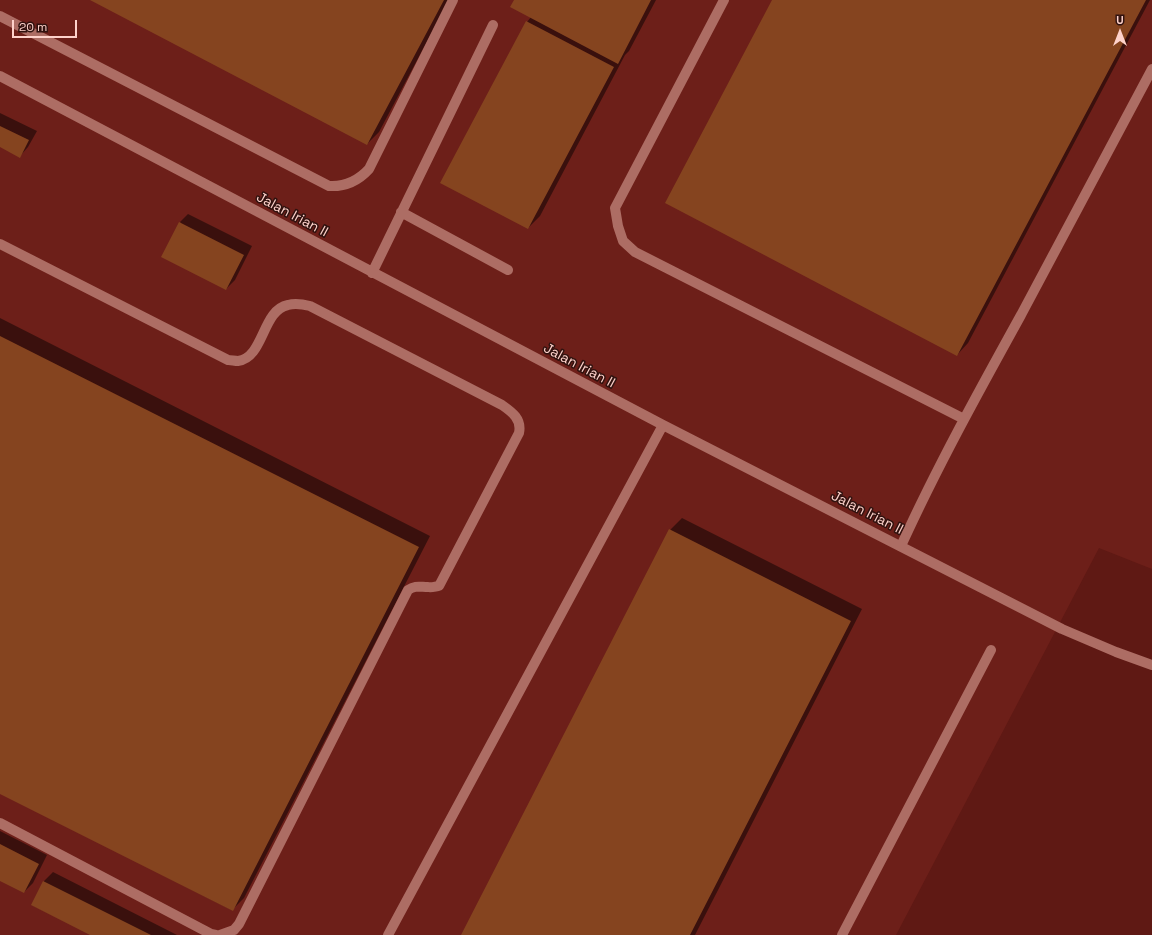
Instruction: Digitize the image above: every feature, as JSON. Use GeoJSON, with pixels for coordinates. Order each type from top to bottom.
{"type":"FeatureCollection","features":[{"type":"Feature","properties":{"kind":"street"},"geometry":{"type":"LineString","coordinates":[[0,16],[329,186],[338,186],[347,185],[354,182],[369,169],[453,0]]}},
{"type":"Feature","properties":{"kind":"street"},"geometry":{"type":"LineString","coordinates":[[724,0],[615,208],[618,226],[623,241],[635,252],[964,419]]}},
{"type":"Feature","properties":{"kind":"street"},"geometry":{"type":"LineString","coordinates":[[372,273],[493,25]]}},
{"type":"Feature","properties":{"kind":"street"},"geometry":{"type":"LineString","coordinates":[[901,546],[920,504],[964,419],[1089,189],[1152,69]]}},
{"type":"Feature","properties":{"kind":"street","name":"Jalan Irian II"},"geometry":{"type":"LineString","coordinates":[[0,76],[663,425],[1062,629],[1116,652],[1152,665]]}},
{"type":"Feature","properties":{"kind":"street"},"geometry":{"type":"LineString","coordinates":[[401,212],[508,270]]}},
{"type":"Feature","properties":{"kind":"street"},"geometry":{"type":"LineString","coordinates":[[0,244],[228,360],[238,361],[247,357],[254,350],[271,317],[277,310],[286,305],[298,303],[310,306],[502,405],[518,419],[520,428],[519,433],[439,586],[428,588],[418,586],[408,590],[239,924],[234,930],[220,935]]}},
{"type":"Feature","properties":{"kind":"street"},"geometry":{"type":"LineString","coordinates":[[388,935],[663,425]]}},
{"type":"Feature","properties":{"kind":"street"},"geometry":{"type":"LineString","coordinates":[[842,935],[991,650]]}},
{"type":"Feature","properties":{"kind":"street"},"geometry":{"type":"LineString","coordinates":[[0,823],[210,934],[216,935]]}},
{"type":"Feature","properties":{"kind":"shaded area"},"geometry":{"type":"Polygon","coordinates":[[[0,0],[1152,0],[1152,569],[1099,548],[896,935],[0,935],[0,0]]]}},
{"type":"Feature","properties":{"kind":"building"},"geometry":{"type":"Polygon","coordinates":[[[90,0],[444,0],[367,145],[90,0]]]}},
{"type":"Feature","properties":{"kind":"building"},"geometry":{"type":"Polygon","coordinates":[[[514,0],[651,0],[618,64],[510,7],[514,0]]]}},
{"type":"Feature","properties":{"kind":"building"},"geometry":{"type":"Polygon","coordinates":[[[772,0],[1146,0],[957,356],[665,203],[772,0]]]}},
{"type":"Feature","properties":{"kind":"building"},"geometry":{"type":"Polygon","coordinates":[[[526,21],[614,67],[528,229],[440,183],[526,21]]]}},
{"type":"Feature","properties":{"kind":"building"},"geometry":{"type":"Polygon","coordinates":[[[0,126],[29,140],[20,158],[0,147],[0,126]]]}},
{"type":"Feature","properties":{"kind":"building"},"geometry":{"type":"Polygon","coordinates":[[[179,222],[244,255],[226,290],[161,257],[179,222]]]}},
{"type":"Feature","properties":{"kind":"building"},"geometry":{"type":"Polygon","coordinates":[[[0,336],[419,547],[233,911],[0,794],[0,336]]]}},
{"type":"Feature","properties":{"kind":"building"},"geometry":{"type":"Polygon","coordinates":[[[669,529],[851,621],[690,935],[461,935],[669,529]]]}},
{"type":"Feature","properties":{"kind":"building"},"geometry":{"type":"Polygon","coordinates":[[[0,844],[39,864],[24,893],[0,881],[0,844]]]}},
{"type":"Feature","properties":{"kind":"building"},"geometry":{"type":"Polygon","coordinates":[[[43,881],[151,935],[90,935],[31,905],[43,881]]]}}]}
